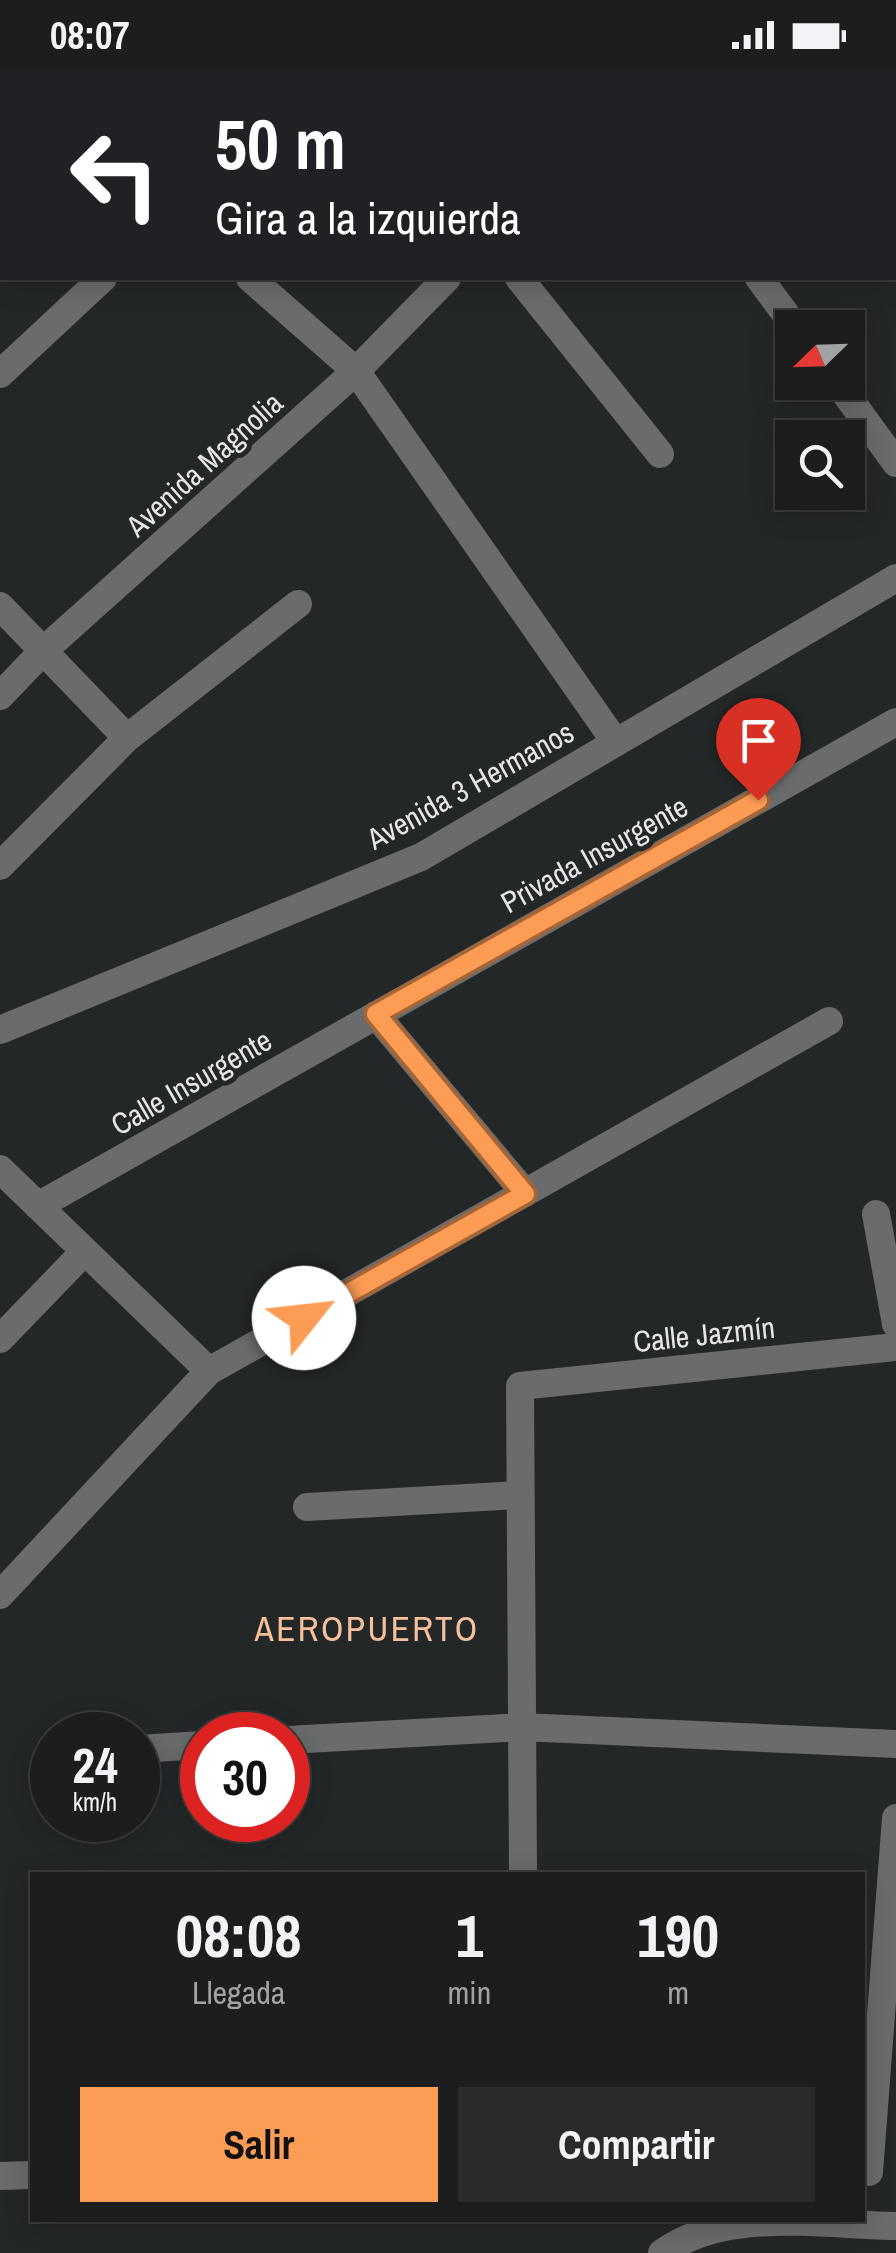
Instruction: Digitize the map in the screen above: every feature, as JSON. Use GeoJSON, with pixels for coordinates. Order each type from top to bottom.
{"type":"FeatureCollection","features":[{"type":"Feature","properties":{"kind":"street"},"geometry":{"type":"LineString","coordinates":[[0,374],[102,280]]}},
{"type":"Feature","properties":{"kind":"street"},"geometry":{"type":"LineString","coordinates":[[252,280],[356,371],[614,740]]}},
{"type":"Feature","properties":{"kind":"street","name":"Avenida Magnolia"},"geometry":{"type":"LineString","coordinates":[[0,696],[43,651],[356,371],[445,280]]}},
{"type":"Feature","properties":{"kind":"street"},"geometry":{"type":"LineString","coordinates":[[522,280],[660,454]]}},
{"type":"Feature","properties":{"kind":"street"},"geometry":{"type":"LineString","coordinates":[[760,280],[783,310]]}},
{"type":"Feature","properties":{"kind":"street"},"geometry":{"type":"LineString","coordinates":[[850,400],[896,462]]}},
{"type":"Feature","properties":{"kind":"street","name":"Avenida 3 Hermanos"},"geometry":{"type":"LineString","coordinates":[[0,1030],[421,857],[614,740],[896,578]]}},
{"type":"Feature","properties":{"kind":"street"},"geometry":{"type":"LineString","coordinates":[[0,866],[127,738],[298,604]]}},
{"type":"Feature","properties":{"kind":"street"},"geometry":{"type":"LineString","coordinates":[[0,606],[127,738]]}},
{"type":"Feature","properties":{"kind":"street","name":"Privada Insurgente"},"geometry":{"type":"LineString","coordinates":[[376,1014],[896,722]]}},
{"type":"Feature","properties":{"kind":"street"},"geometry":{"type":"LineString","coordinates":[[376,1014],[525,1194]]}},
{"type":"Feature","properties":{"kind":"street","name":"Calle Insurgente"},"geometry":{"type":"LineString","coordinates":[[38,1206],[376,1014]]}},
{"type":"Feature","properties":{"kind":"street"},"geometry":{"type":"LineString","coordinates":[[0,1595],[209,1371],[828,1021]]}},
{"type":"Feature","properties":{"kind":"street"},"geometry":{"type":"LineString","coordinates":[[0,1169],[209,1371]]}},
{"type":"Feature","properties":{"kind":"street"},"geometry":{"type":"LineString","coordinates":[[876,1214],[896,1324]]}},
{"type":"Feature","properties":{"kind":"street"},"geometry":{"type":"LineString","coordinates":[[0,1339],[85,1251]]}},
{"type":"Feature","properties":{"kind":"street","name":"Calle Jazmín"},"geometry":{"type":"LineString","coordinates":[[520,1496],[520,1386],[896,1347]]}},
{"type":"Feature","properties":{"kind":"street"},"geometry":{"type":"LineString","coordinates":[[307,1507],[520,1496],[523,1872]]}},
{"type":"Feature","properties":{"kind":"street"},"geometry":{"type":"LineString","coordinates":[[310,1739],[522,1727],[896,1744]]}},
{"type":"Feature","properties":{"kind":"street"},"geometry":{"type":"LineString","coordinates":[[876,2172],[896,1818]]}},
{"type":"Feature","properties":{"kind":"street"},"geometry":{"type":"LineString","coordinates":[[0,2176],[30,2175]]}},
{"type":"Feature","properties":{"kind":"street"},"geometry":{"type":"LineString","coordinates":[[662,2253],[680,2240],[726,2225],[896,2226]]}},
{"type":"Feature","properties":{"kind":"district","name":"AEROPUERTO"},"geometry":{"type":"Point","coordinates":[367,1628]}},
{"type":"Feature","properties":{"kind":"route"},"geometry":{"type":"LineString","coordinates":[[304,1318],[525,1194],[376,1014],[758,800]]}}]}
